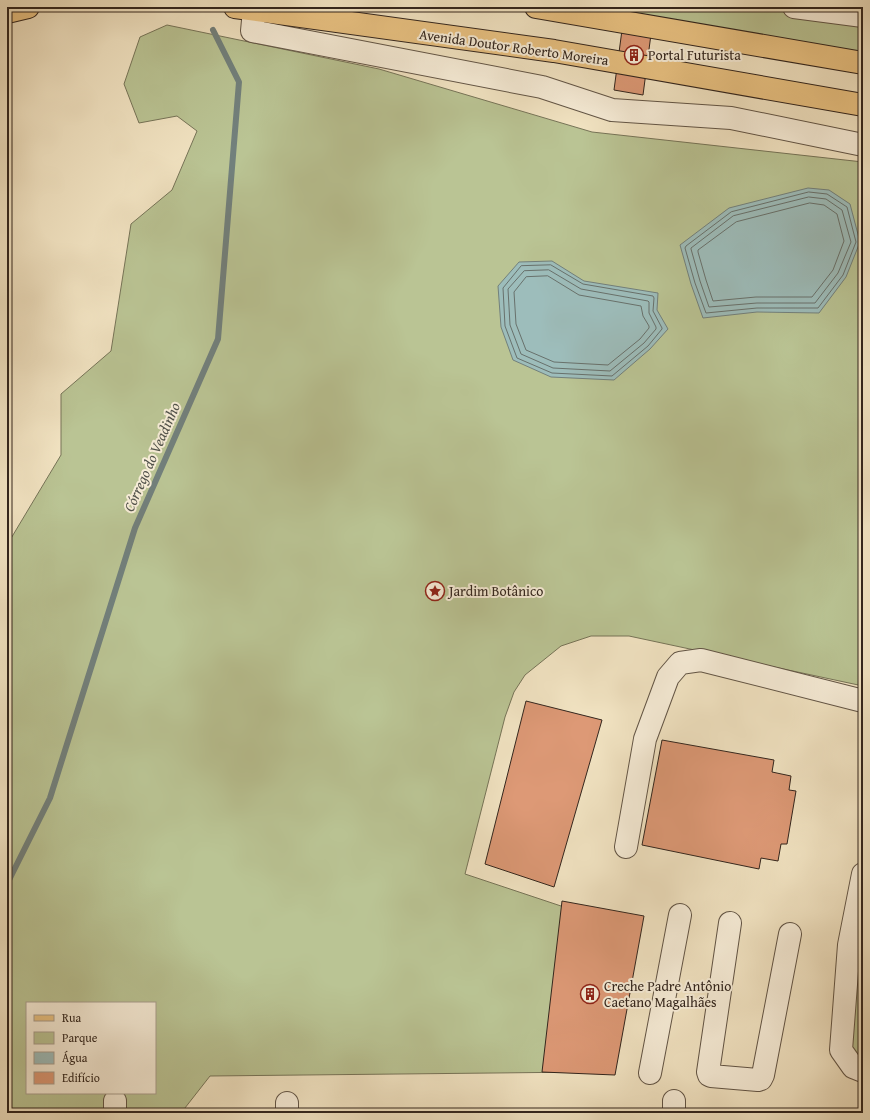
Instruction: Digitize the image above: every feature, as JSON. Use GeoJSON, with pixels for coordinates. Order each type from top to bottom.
{"type":"FeatureCollection","features":[{"type":"Feature","properties":{"kind":"main road"},"geometry":{"type":"LineString","coordinates":[[7,12],[28,7]]}},
{"type":"Feature","properties":{"kind":"main road"},"geometry":{"type":"LineString","coordinates":[[536,7],[863,64]]}},
{"type":"Feature","properties":{"kind":"main road","name":"Avenida Doutor Roberto Moreira"},"geometry":{"type":"LineString","coordinates":[[245,8],[554,51],[863,106]]}},
{"type":"Feature","properties":{"kind":"street"},"geometry":{"type":"LineString","coordinates":[[794,7],[863,16]]}},
{"type":"Feature","properties":{"kind":"street"},"geometry":{"type":"LineString","coordinates":[[245,8],[252,30],[542,87],[612,110],[731,118],[863,145]]}},
{"type":"Feature","properties":{"kind":"street"},"geometry":{"type":"LineString","coordinates":[[626,847],[645,739],[668,677],[680,663],[701,660],[863,701]]}},
{"type":"Feature","properties":{"kind":"street"},"geometry":{"type":"LineString","coordinates":[[863,874],[849,945],[841,1050],[854,1067],[863,1071]]}},
{"type":"Feature","properties":{"kind":"street"},"geometry":{"type":"LineString","coordinates":[[650,1073],[680,915]]}},
{"type":"Feature","properties":{"kind":"street"},"geometry":{"type":"LineString","coordinates":[[730,923],[708,1072],[708,1075],[711,1076],[761,1079],[790,934]]}},
{"type":"Feature","properties":{"kind":"green space"},"geometry":{"type":"Polygon","coordinates":[[[575,7],[863,7],[863,52],[575,7]]]}},
{"type":"Feature","properties":{"kind":"green space","name":"Jardim Botânico"},"geometry":{"type":"Polygon","coordinates":[[[167,25],[379,69],[592,132],[863,162],[863,686],[629,636],[591,636],[561,646],[525,675],[514,692],[505,717],[465,874],[594,917],[588,1072],[210,1076],[181,1113],[7,1113],[7,545],[61,455],[61,394],[111,351],[131,224],[172,190],[197,131],[177,116],[139,123],[124,84],[140,37],[167,25]]]}},
{"type":"Feature","properties":{"kind":"green space"},"geometry":{"type":"Polygon","coordinates":[[[863,929],[863,1064],[845,1046],[863,929]]]}},
{"type":"Feature","properties":{"kind":"water"},"geometry":{"type":"Polygon","coordinates":[[[808,188],[829,190],[850,204],[860,242],[846,277],[819,313],[757,312],[703,318],[691,284],[680,245],[729,208],[808,188]]]}},
{"type":"Feature","properties":{"kind":"water"},"geometry":{"type":"Polygon","coordinates":[[[552,261],[584,281],[658,293],[657,310],[668,329],[650,349],[614,380],[551,377],[513,360],[501,327],[498,286],[519,262],[552,261]]]}},
{"type":"Feature","properties":{"kind":"building","name":"Portal Futurista"},"geometry":{"type":"Polygon","coordinates":[[[624,15],[653,19],[643,95],[614,90],[624,15]]]}},
{"type":"Feature","properties":{"kind":"building"},"geometry":{"type":"Polygon","coordinates":[[[526,701],[602,720],[554,887],[485,864],[526,701]]]}},
{"type":"Feature","properties":{"kind":"building"},"geometry":{"type":"Polygon","coordinates":[[[662,740],[774,760],[772,772],[791,776],[789,790],[796,791],[787,844],[781,844],[778,861],[761,858],[759,869],[642,845],[662,740]]]}},
{"type":"Feature","properties":{"kind":"building","name":"Creche Padre Antônio Caetano Magalhães"},"geometry":{"type":"Polygon","coordinates":[[[562,901],[644,916],[615,1075],[542,1072],[562,901]]]}},
{"type":"Feature","properties":{"kind":"waterway","name":"Córrego do Veadinho"},"geometry":{"type":"LineString","coordinates":[[7,884],[50,798],[135,528],[218,339],[239,82],[213,30]]}},
{"type":"Feature","properties":{"kind":"place","name":"Portal Futurista"},"geometry":{"type":"Point","coordinates":[634,55]}},
{"type":"Feature","properties":{"kind":"place","name":"Jardim Botânico"},"geometry":{"type":"Point","coordinates":[435,591]}},
{"type":"Feature","properties":{"kind":"place","name":"Creche Padre Antônio Caetano Magalhães"},"geometry":{"type":"Point","coordinates":[590,994]}}]}
